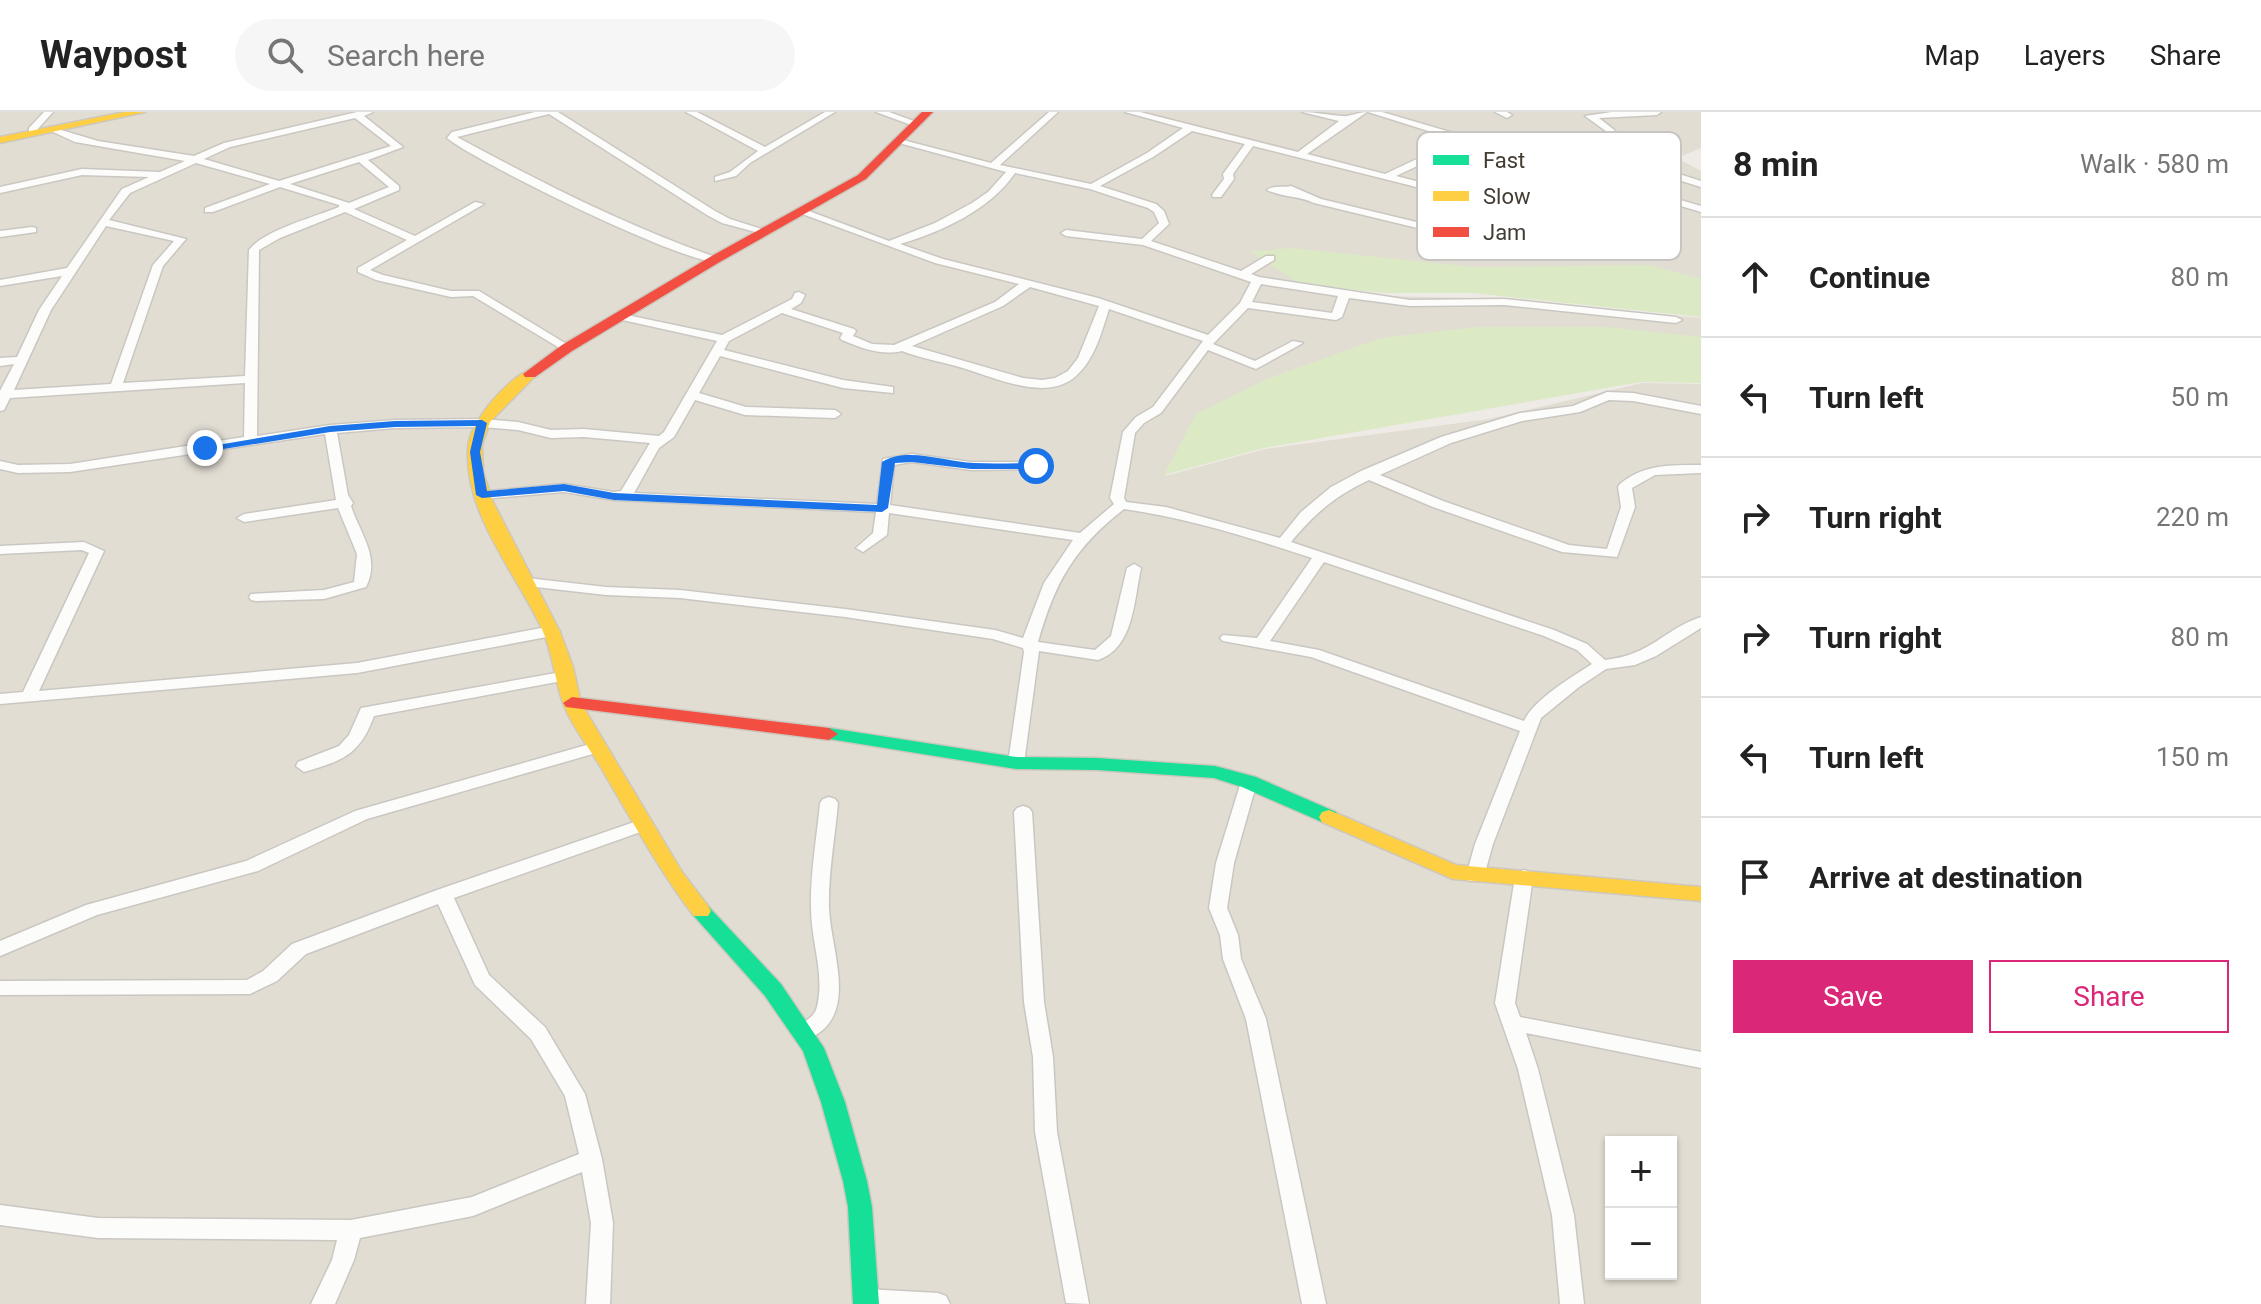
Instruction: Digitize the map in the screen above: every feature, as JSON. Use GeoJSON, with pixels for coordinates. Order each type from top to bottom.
{"type":"FeatureCollection","features":[{"type":"Feature","properties":{"kind":"street"},"geometry":{"type":"LineString","coordinates":[[0,138],[114,112]]}},
{"type":"Feature","properties":{"kind":"street"},"geometry":{"type":"LineString","coordinates":[[0,138],[52,120],[140,112]]}},
{"type":"Feature","properties":{"kind":"street"},"geometry":{"type":"LineString","coordinates":[[0,407],[45,310],[126,191],[227,145],[369,112]]}},
{"type":"Feature","properties":{"kind":"street"},"geometry":{"type":"LineString","coordinates":[[714,260],[653,238],[520,175],[452,138],[455,134],[549,112],[711,213],[726,221],[763,231]]}},
{"type":"Feature","properties":{"kind":"street"},"geometry":{"type":"LineString","coordinates":[[690,112],[764,150]]}},
{"type":"Feature","properties":{"kind":"street"},"geometry":{"type":"LineString","coordinates":[[718,179],[733,174],[736,168],[764,150],[831,112]]}},
{"type":"Feature","properties":{"kind":"street"},"geometry":{"type":"LineString","coordinates":[[880,112],[922,118]]}},
{"type":"Feature","properties":{"kind":"street"},"geometry":{"type":"LineString","coordinates":[[993,166],[1054,112]]}},
{"type":"Feature","properties":{"kind":"street"},"geometry":{"type":"LineString","coordinates":[[1129,112],[1417,184]]}},
{"type":"Feature","properties":{"kind":"street"},"geometry":{"type":"LineString","coordinates":[[1306,112],[1347,120]]}},
{"type":"Feature","properties":{"kind":"street"},"geometry":{"type":"LineString","coordinates":[[1301,154],[1363,112]]}},
{"type":"Feature","properties":{"kind":"street"},"geometry":{"type":"LineString","coordinates":[[1372,112],[1434,132]]}},
{"type":"Feature","properties":{"kind":"street"},"geometry":{"type":"LineString","coordinates":[[1610,131],[1590,116],[1657,112]]}},
{"type":"Feature","properties":{"kind":"street"},"geometry":{"type":"LineString","coordinates":[[209,210],[398,147],[357,115]]}},
{"type":"Feature","properties":{"kind":"street"},"geometry":{"type":"LineString","coordinates":[[922,118],[862,177],[714,260],[567,348],[530,374],[503,398],[482,423],[475,452],[482,495],[500,540],[527,582],[552,631],[567,676],[572,703],[675,877],[717,932],[773,990],[813,1048],[833,1102],[855,1181],[860,1207],[866,1302],[938,1304]]}},
{"type":"Feature","properties":{"kind":"street"},"geometry":{"type":"LineString","coordinates":[[32,130],[52,120]]}},
{"type":"Feature","properties":{"kind":"street"},"geometry":{"type":"LineString","coordinates":[[52,120],[75,139],[193,159],[344,203],[344,208]]}},
{"type":"Feature","properties":{"kind":"street"},"geometry":{"type":"LineString","coordinates":[[1092,187],[1190,128]]}},
{"type":"Feature","properties":{"kind":"street"},"geometry":{"type":"LineString","coordinates":[[902,141],[993,166],[1092,187],[1145,203],[1159,211],[1164,224],[1144,242]]}},
{"type":"Feature","properties":{"kind":"street"},"geometry":{"type":"LineString","coordinates":[[1217,195],[1229,179],[1228,174],[1239,156],[1251,143]]}},
{"type":"Feature","properties":{"kind":"street"},"geometry":{"type":"LineString","coordinates":[[250,441],[254,250],[258,245],[396,188],[360,158]]}},
{"type":"Feature","properties":{"kind":"street"},"geometry":{"type":"LineString","coordinates":[[1388,176],[1417,162]]}},
{"type":"Feature","properties":{"kind":"street"},"geometry":{"type":"LineString","coordinates":[[1108,164],[1124,168]]}},
{"type":"Feature","properties":{"kind":"street"},"geometry":{"type":"LineString","coordinates":[[889,244],[951,218],[997,189],[1012,170]]}},
{"type":"Feature","properties":{"kind":"street"},"geometry":{"type":"LineString","coordinates":[[0,190],[82,172],[162,174]]}},
{"type":"Feature","properties":{"kind":"street"},"geometry":{"type":"LineString","coordinates":[[1681,178],[1701,184]]}},
{"type":"Feature","properties":{"kind":"street"},"geometry":{"type":"LineString","coordinates":[[1272,190],[1293,191],[1417,225]]}},
{"type":"Feature","properties":{"kind":"street"},"geometry":{"type":"LineString","coordinates":[[479,204],[362,270],[380,278],[451,294],[475,293],[567,348]]}},
{"type":"Feature","properties":{"kind":"street"},"geometry":{"type":"LineString","coordinates":[[1681,204],[1701,209]]}},
{"type":"Feature","properties":{"kind":"street"},"geometry":{"type":"LineString","coordinates":[[344,208],[413,239]]}},
{"type":"Feature","properties":{"kind":"street"},"geometry":{"type":"LineString","coordinates":[[802,212],[939,261],[1105,305],[1208,342],[1256,365],[1297,343]]}},
{"type":"Feature","properties":{"kind":"street"},"geometry":{"type":"LineString","coordinates":[[103,222],[181,239],[158,265],[115,389]]}},
{"type":"Feature","properties":{"kind":"street"},"geometry":{"type":"LineString","coordinates":[[0,234],[32,230]]}},
{"type":"Feature","properties":{"kind":"street"},"geometry":{"type":"LineString","coordinates":[[1066,233],[1144,242],[1257,280],[1345,294],[1410,303],[1504,302],[1676,320]]}},
{"type":"Feature","properties":{"kind":"street"},"geometry":{"type":"LineString","coordinates":[[1244,274],[1270,258]]}},
{"type":"Feature","properties":{"kind":"street"},"geometry":{"type":"LineString","coordinates":[[0,283],[71,271]]}},
{"type":"Feature","properties":{"kind":"street"},"geometry":{"type":"LineString","coordinates":[[1121,505],[1117,498],[1129,432],[1140,420],[1157,410],[1208,342],[1245,304],[1257,280]]}},
{"type":"Feature","properties":{"kind":"street"},"geometry":{"type":"LineString","coordinates":[[781,309],[850,331],[846,338],[870,347],[891,350],[999,304],[1027,284]]}},
{"type":"Feature","properties":{"kind":"street"},"geometry":{"type":"LineString","coordinates":[[1245,304],[1336,317],[1345,294]]}},
{"type":"Feature","properties":{"kind":"street"},"geometry":{"type":"LineString","coordinates":[[621,496],[630,491],[660,440],[669,434],[724,339],[797,301],[799,295]]}},
{"type":"Feature","properties":{"kind":"street"},"geometry":{"type":"LineString","coordinates":[[904,347],[1001,377],[1048,385],[1070,375],[1082,362],[1105,305]]}},
{"type":"Feature","properties":{"kind":"street"},"geometry":{"type":"LineString","coordinates":[[622,317],[724,339]]}},
{"type":"Feature","properties":{"kind":"street"},"geometry":{"type":"LineString","coordinates":[[715,351],[843,384],[889,390]]}},
{"type":"Feature","properties":{"kind":"street"},"geometry":{"type":"LineString","coordinates":[[0,362],[20,360]]}},
{"type":"Feature","properties":{"kind":"street"},"geometry":{"type":"LineString","coordinates":[[3,395],[250,379]]}},
{"type":"Feature","properties":{"kind":"street"},"geometry":{"type":"LineString","coordinates":[[692,395],[745,411],[835,414]]}},
{"type":"Feature","properties":{"kind":"street"},"geometry":{"type":"LineString","coordinates":[[1282,544],[1317,506],[1366,474],[1446,440],[1520,417],[1576,409],[1607,396],[1633,397],[1701,410]]}},
{"type":"Feature","properties":{"kind":"street"},"geometry":{"type":"LineString","coordinates":[[0,465],[18,469],[70,468],[330,429],[395,424],[482,423],[518,426],[551,434],[584,433],[660,440]]}},
{"type":"Feature","properties":{"kind":"street"},"geometry":{"type":"LineString","coordinates":[[256,597],[325,594],[348,591],[361,584],[365,572],[363,544],[346,512],[330,429]]}},
{"type":"Feature","properties":{"kind":"street"},"geometry":{"type":"LineString","coordinates":[[863,548],[880,535],[888,462],[912,458],[971,466],[1036,466]]}},
{"type":"Feature","properties":{"kind":"street"},"geometry":{"type":"LineString","coordinates":[[1366,474],[1438,504],[1567,549],[1612,554],[1628,507],[1625,487],[1632,480],[1652,470],[1676,467],[1701,469]]}},
{"type":"Feature","properties":{"kind":"street"},"geometry":{"type":"LineString","coordinates":[[482,495],[564,488],[621,496],[882,508],[1081,537]]}},
{"type":"Feature","properties":{"kind":"street"},"geometry":{"type":"LineString","coordinates":[[244,518],[346,503]]}},
{"type":"Feature","properties":{"kind":"street"},"geometry":{"type":"LineString","coordinates":[[1016,763],[1032,652],[1029,645],[1046,589],[1081,537],[1121,505],[1166,511],[1321,556],[1549,633],[1582,647],[1602,665]]}},
{"type":"Feature","properties":{"kind":"street"},"geometry":{"type":"LineString","coordinates":[[0,550],[84,546],[97,551],[28,698]]}},
{"type":"Feature","properties":{"kind":"street"},"geometry":{"type":"LineString","coordinates":[[1261,643],[1321,556]]}},
{"type":"Feature","properties":{"kind":"street"},"geometry":{"type":"LineString","coordinates":[[527,582],[784,605],[995,635],[1029,645],[1098,655],[1118,638],[1134,568]]}},
{"type":"Feature","properties":{"kind":"street"},"geometry":{"type":"LineString","coordinates":[[1475,876],[1484,844],[1534,716],[1573,683],[1602,665],[1640,657],[1701,622]]}},
{"type":"Feature","properties":{"kind":"street"},"geometry":{"type":"LineString","coordinates":[[0,699],[357,668],[552,631]]}},
{"type":"Feature","properties":{"kind":"street"},"geometry":{"type":"LineString","coordinates":[[1228,638],[1314,653],[1531,729]]}},
{"type":"Feature","properties":{"kind":"street"},"geometry":{"type":"LineString","coordinates":[[304,766],[341,754],[358,739],[367,712],[567,676]]}},
{"type":"Feature","properties":{"kind":"street"},"geometry":{"type":"LineString","coordinates":[[572,703],[768,725],[1016,763],[1097,764],[1215,772],[1249,782],[1453,872],[1701,894]]}},
{"type":"Feature","properties":{"kind":"street"},"geometry":{"type":"LineString","coordinates":[[0,949],[92,910],[252,866],[361,815],[597,747]]}},
{"type":"Feature","properties":{"kind":"street"},"geometry":{"type":"LineString","coordinates":[[1249,782],[1225,863],[1218,908],[1229,935],[1232,959],[1256,1019],[1314,1304]]}},
{"type":"Feature","properties":{"kind":"street"},"geometry":{"type":"LineString","coordinates":[[803,1033],[820,1022],[827,1010],[830,971],[820,909],[829,803]]}},
{"type":"Feature","properties":{"kind":"street"},"geometry":{"type":"LineString","coordinates":[[1023,812],[1034,1002],[1043,1057],[1046,1132],[1081,1304],[1066,1304]]}},
{"type":"Feature","properties":{"kind":"street"},"geometry":{"type":"LineString","coordinates":[[0,988],[250,987],[270,976],[299,949],[643,825]]}},
{"type":"Feature","properties":{"kind":"street"},"geometry":{"type":"LineString","coordinates":[[1524,877],[1505,1003],[1528,1069],[1563,1215],[1572,1304]]}},
{"type":"Feature","properties":{"kind":"street"},"geometry":{"type":"LineString","coordinates":[[443,895],[482,980],[538,1033],[575,1094],[602,1223],[598,1304]]}},
{"type":"Feature","properties":{"kind":"street"},"geometry":{"type":"LineString","coordinates":[[1512,1023],[1701,1060]]}},
{"type":"Feature","properties":{"kind":"street"},"geometry":{"type":"LineString","coordinates":[[0,1215],[98,1228],[351,1230],[473,1206],[591,1159]]}},
{"type":"Feature","properties":{"kind":"street"},"geometry":{"type":"LineString","coordinates":[[323,1304],[343,1260],[351,1230]]}},
{"type":"Feature","properties":{"kind":"shaded area"},"geometry":{"type":"Polygon","coordinates":[[[0,112],[1701,112],[1701,148],[1681,156],[1681,132],[1417,132],[1417,260],[1681,260],[1681,160],[1701,171],[1701,280],[1272,258],[1302,286],[1382,296],[1473,298],[1701,318],[1701,338],[1478,328],[1382,338],[1270,379],[1197,415],[1165,476],[1265,449],[1489,419],[1642,383],[1701,384],[1701,1304],[0,1304],[0,112]]]}},
{"type":"Feature","properties":{"kind":"green space"},"geometry":{"type":"Polygon","coordinates":[[[1291,248],[1474,267],[1649,265],[1701,279],[1701,317],[1471,293],[1385,293],[1300,284],[1251,252],[1291,248]]]}},
{"type":"Feature","properties":{"kind":"green space"},"geometry":{"type":"Polygon","coordinates":[[[1477,327],[1606,327],[1701,337],[1701,383],[1641,382],[1264,448],[1164,475],[1196,414],[1269,378],[1381,338],[1477,327]]]}},
{"type":"Feature","properties":{"kind":"traffic: fast"},"geometry":{"type":"LineString","coordinates":[[829,734],[1016,763],[1097,764],[1215,772],[1249,782],[1329,817]]}},
{"type":"Feature","properties":{"kind":"traffic: fast"},"geometry":{"type":"LineString","coordinates":[[701,911],[773,990],[813,1048],[833,1102],[855,1181],[860,1207],[866,1304]]}},
{"type":"Feature","properties":{"kind":"traffic: slow"},"geometry":{"type":"LineString","coordinates":[[0,140],[140,112]]}},
{"type":"Feature","properties":{"kind":"traffic: slow"},"geometry":{"type":"LineString","coordinates":[[530,374],[483,422],[475,445],[476,472],[484,500],[496,529],[552,632],[572,703],[675,877],[701,911]]}},
{"type":"Feature","properties":{"kind":"traffic: slow"},"geometry":{"type":"LineString","coordinates":[[1329,817],[1453,872],[1701,894]]}},
{"type":"Feature","properties":{"kind":"traffic: jam"},"geometry":{"type":"LineString","coordinates":[[530,374],[567,348],[714,260],[862,177],[928,112]]}},
{"type":"Feature","properties":{"kind":"traffic: jam"},"geometry":{"type":"LineString","coordinates":[[572,703],[829,734]]}},
{"type":"Feature","properties":{"kind":"route"},"geometry":{"type":"LineString","coordinates":[[205,448],[330,429],[395,424],[449,426],[482,423],[475,452],[482,495],[564,488],[614,496],[882,508],[888,462],[894,460],[912,458],[971,466],[1036,466]]}}]}
